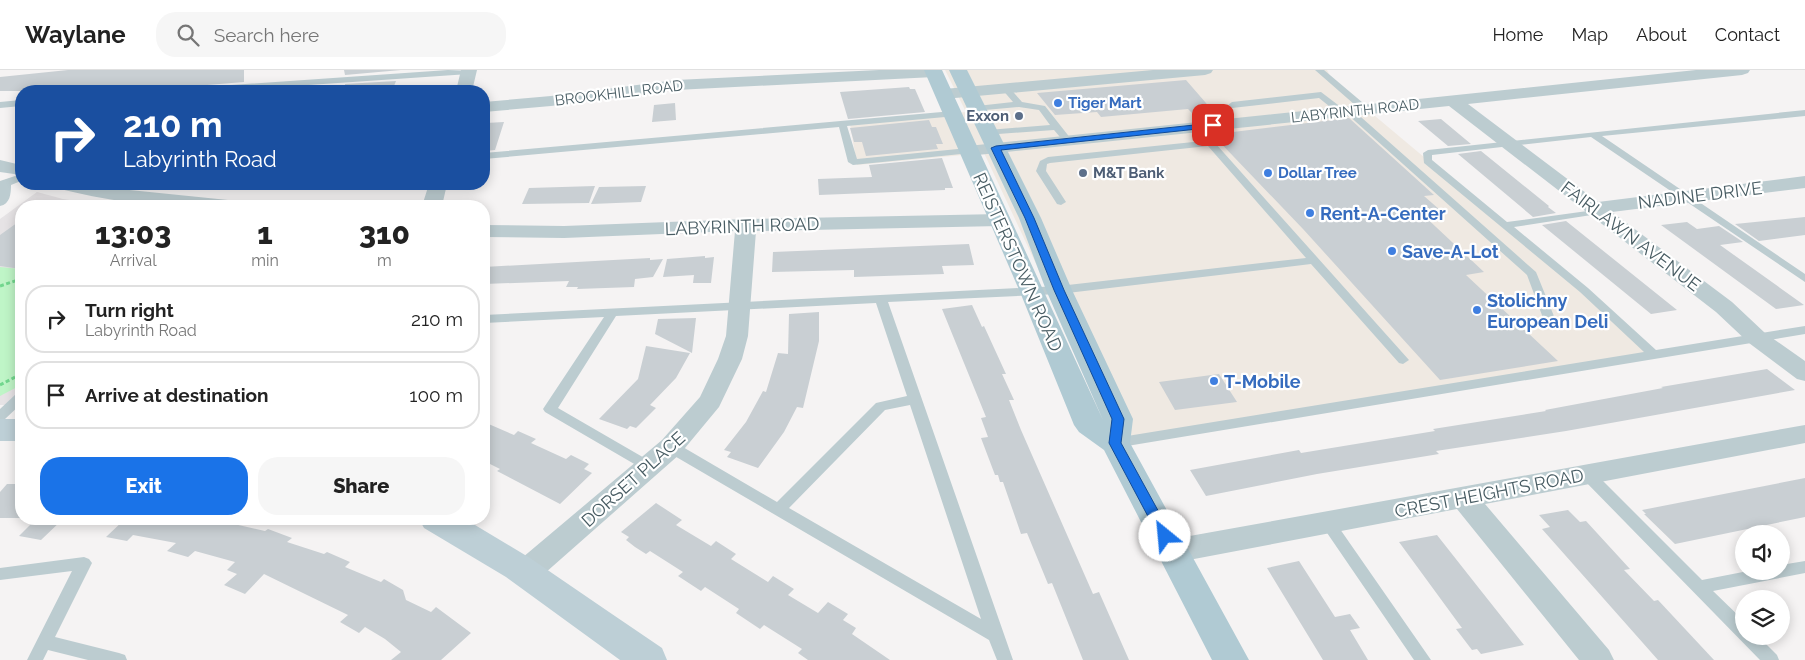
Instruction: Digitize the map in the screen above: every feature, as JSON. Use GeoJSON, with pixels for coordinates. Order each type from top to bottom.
{"type":"FeatureCollection","features":[{"type":"Feature","properties":{"kind":"main road","name":"REISTERSTOWN ROAD"},"geometry":{"type":"LineString","coordinates":[[958,70],[1030,218],[1046,291],[1089,425],[1115,443],[1231,660]]}},
{"type":"Feature","properties":{"kind":"main road","name":"REISTERSTOWN ROAD"},"geometry":{"type":"LineString","coordinates":[[933,71],[1000,220],[1046,291]]}},
{"type":"Feature","properties":{"kind":"street"},"geometry":{"type":"LineString","coordinates":[[465,85],[469,70]]}},
{"type":"Feature","properties":{"kind":"street"},"geometry":{"type":"LineString","coordinates":[[944,94],[973,101],[1005,88],[1199,70]]}},
{"type":"Feature","properties":{"kind":"street","name":"LABYRINTH ROAD"},"geometry":{"type":"LineString","coordinates":[[968,152],[992,141],[1068,141],[1742,70]]}},
{"type":"Feature","properties":{"kind":"street","name":"BROOKHILL ROAD"},"geometry":{"type":"LineString","coordinates":[[490,106],[551,101],[676,85],[933,71]]}},
{"type":"Feature","properties":{"kind":"street","name":"FAIRLAWN AVENUE"},"geometry":{"type":"LineString","coordinates":[[1454,101],[1724,307],[1758,338],[1805,373]]}},
{"type":"Feature","properties":{"kind":"street"},"geometry":{"type":"LineString","coordinates":[[0,166],[15,169]]}},
{"type":"Feature","properties":{"kind":"street","name":"NADINE DRIVE"},"geometry":{"type":"LineString","coordinates":[[1596,210],[1805,182]]}},
{"type":"Feature","properties":{"kind":"street"},"geometry":{"type":"LineString","coordinates":[[91,190],[110,194],[169,200]]}},
{"type":"Feature","properties":{"kind":"street","name":"LABYRINTH ROAD"},"geometry":{"type":"LineString","coordinates":[[490,231],[564,232],[746,225],[1000,220]]}},
{"type":"Feature","properties":{"kind":"street","name":"DORSET PLACE"},"geometry":{"type":"LineString","coordinates":[[526,572],[671,448],[710,401],[730,359],[737,336],[746,225]]}},
{"type":"Feature","properties":{"kind":"street"},"geometry":{"type":"LineString","coordinates":[[0,430],[15,430]]}},
{"type":"Feature","properties":{"kind":"street","name":"CREST HEIGHTS ROAD"},"geometry":{"type":"LineString","coordinates":[[1173,551],[1805,434]]}},
{"type":"Feature","properties":{"kind":"street"},"geometry":{"type":"LineString","coordinates":[[1464,498],[1598,660]]}},
{"type":"Feature","properties":{"kind":"street"},"geometry":{"type":"LineString","coordinates":[[447,525],[477,540],[526,572],[649,660]]}},
{"type":"Feature","properties":{"kind":"lane"},"geometry":{"type":"LineString","coordinates":[[273,85],[469,70]]}},
{"type":"Feature","properties":{"kind":"lane"},"geometry":{"type":"LineString","coordinates":[[1319,70],[1353,111],[1532,274],[1552,326]]}},
{"type":"Feature","properties":{"kind":"lane"},"geometry":{"type":"LineString","coordinates":[[355,85],[358,79]]}},
{"type":"Feature","properties":{"kind":"lane"},"geometry":{"type":"LineString","coordinates":[[1005,88],[1019,104]]}},
{"type":"Feature","properties":{"kind":"lane"},"geometry":{"type":"LineString","coordinates":[[1248,122],[1232,105],[1321,95],[1353,111]]}},
{"type":"Feature","properties":{"kind":"lane"},"geometry":{"type":"LineString","coordinates":[[973,101],[1019,104],[1042,108],[1055,127],[1068,141]]}},
{"type":"Feature","properties":{"kind":"lane"},"geometry":{"type":"LineString","coordinates":[[0,105],[15,104]]}},
{"type":"Feature","properties":{"kind":"lane"},"geometry":{"type":"LineString","coordinates":[[1654,355],[1584,290],[1427,160],[1428,153],[1805,113]]}},
{"type":"Feature","properties":{"kind":"lane"},"geometry":{"type":"LineString","coordinates":[[490,155],[953,114]]}},
{"type":"Feature","properties":{"kind":"lane"},"geometry":{"type":"LineString","coordinates":[[842,123],[853,162],[968,152]]}},
{"type":"Feature","properties":{"kind":"lane"},"geometry":{"type":"LineString","coordinates":[[992,141],[1055,127]]}},
{"type":"Feature","properties":{"kind":"lane"},"geometry":{"type":"LineString","coordinates":[[1196,127],[1403,360]]}},
{"type":"Feature","properties":{"kind":"lane"},"geometry":{"type":"LineString","coordinates":[[1594,135],[1805,279]]}},
{"type":"Feature","properties":{"kind":"lane"},"geometry":{"type":"LineString","coordinates":[[1061,202],[1041,171],[1043,163],[1048,160],[1210,143]]}},
{"type":"Feature","properties":{"kind":"lane"},"geometry":{"type":"LineString","coordinates":[[0,203],[6,196],[3,184],[15,179]]}},
{"type":"Feature","properties":{"kind":"lane"},"geometry":{"type":"LineString","coordinates":[[1505,225],[1596,210]]}},
{"type":"Feature","properties":{"kind":"lane"},"geometry":{"type":"LineString","coordinates":[[490,319],[1046,291],[1313,260]]}},
{"type":"Feature","properties":{"kind":"lane"},"geometry":{"type":"LineString","coordinates":[[881,300],[1005,660]]}},
{"type":"Feature","properties":{"kind":"lane"},"geometry":{"type":"LineString","coordinates":[[613,312],[550,409],[648,467]]}},
{"type":"Feature","properties":{"kind":"lane"},"geometry":{"type":"LineString","coordinates":[[1115,443],[1805,330]]}},
{"type":"Feature","properties":{"kind":"lane"},"geometry":{"type":"LineString","coordinates":[[778,510],[881,406],[915,399]]}},
{"type":"Feature","properties":{"kind":"lane"},"geometry":{"type":"LineString","coordinates":[[0,416],[15,402]]}},
{"type":"Feature","properties":{"kind":"lane"},"geometry":{"type":"LineString","coordinates":[[671,448],[995,634]]}},
{"type":"Feature","properties":{"kind":"lane"},"geometry":{"type":"LineString","coordinates":[[1587,474],[1735,623]]}},
{"type":"Feature","properties":{"kind":"lane"},"geometry":{"type":"LineString","coordinates":[[1328,523],[1423,660]]}},
{"type":"Feature","properties":{"kind":"lane"},"geometry":{"type":"LineString","coordinates":[[0,574],[84,563],[35,660]]}},
{"type":"Feature","properties":{"kind":"lane"},"geometry":{"type":"LineString","coordinates":[[1699,587],[1805,567]]}},
{"type":"Feature","properties":{"kind":"lane"},"geometry":{"type":"LineString","coordinates":[[44,642],[119,660]]}},
{"type":"Feature","properties":{"kind":"lane"},"geometry":{"type":"LineString","coordinates":[[1756,645],[1771,660]]}},
{"type":"Feature","properties":{"kind":"path"},"geometry":{"type":"LineString","coordinates":[[0,286],[15,281]]}},
{"type":"Feature","properties":{"kind":"path"},"geometry":{"type":"LineString","coordinates":[[0,385],[15,378]]}},
{"type":"Feature","properties":{"kind":"shaded area"},"geometry":{"type":"Polygon","coordinates":[[[945,70],[1327,70],[1332,80],[1658,353],[1120,443],[984,153],[857,165],[850,124],[966,112],[945,70]]]}},
{"type":"Feature","properties":{"kind":"shaded area"},"geometry":{"type":"Polygon","coordinates":[[[37,192],[70,200],[26,200],[37,192]]]}},
{"type":"Feature","properties":{"kind":"shaded area"},"geometry":{"type":"Polygon","coordinates":[[[15,208],[15,405],[0,405],[0,219],[15,208]]]}},
{"type":"Feature","properties":{"kind":"green space"},"geometry":{"type":"Polygon","coordinates":[[[0,267],[15,268],[15,388],[0,396],[0,267]]]}},
{"type":"Feature","properties":{"kind":"building"},"geometry":{"type":"Polygon","coordinates":[[[68,70],[244,70],[244,82],[207,85],[15,85],[15,91],[0,91],[0,77],[68,70]]]}},
{"type":"Feature","properties":{"kind":"building"},"geometry":{"type":"Polygon","coordinates":[[[344,70],[401,70],[345,75],[344,70]]]}},
{"type":"Feature","properties":{"kind":"building"},"geometry":{"type":"Polygon","coordinates":[[[1186,80],[1219,118],[1199,120],[1188,109],[1101,117],[1097,112],[1055,115],[1037,93],[1186,80]]]}},
{"type":"Feature","properties":{"kind":"building"},"geometry":{"type":"Polygon","coordinates":[[[396,81],[394,85],[345,84],[396,81]]]}},
{"type":"Feature","properties":{"kind":"building"},"geometry":{"type":"Polygon","coordinates":[[[909,87],[910,89],[915,89],[925,112],[848,119],[840,92],[909,87]]]}},
{"type":"Feature","properties":{"kind":"building"},"geometry":{"type":"Polygon","coordinates":[[[675,103],[676,120],[652,122],[654,105],[675,103]]]}},
{"type":"Feature","properties":{"kind":"building"},"geometry":{"type":"Polygon","coordinates":[[[1349,118],[1434,195],[1424,196],[1440,210],[1420,212],[1484,272],[1466,275],[1558,361],[1440,380],[1303,229],[1211,133],[1349,118]]]}},
{"type":"Feature","properties":{"kind":"building"},"geometry":{"type":"Polygon","coordinates":[[[1441,119],[1471,144],[1448,146],[1418,121],[1441,119]]]}},
{"type":"Feature","properties":{"kind":"building"},"geometry":{"type":"Polygon","coordinates":[[[929,120],[932,127],[936,127],[943,144],[936,144],[938,149],[866,156],[862,142],[854,142],[850,128],[929,120]]]}},
{"type":"Feature","properties":{"kind":"building"},"geometry":{"type":"Polygon","coordinates":[[[504,122],[495,150],[490,150],[490,123],[504,122]]]}},
{"type":"Feature","properties":{"kind":"building"},"geometry":{"type":"Polygon","coordinates":[[[1481,151],[1556,213],[1533,217],[1458,154],[1481,151]]]}},
{"type":"Feature","properties":{"kind":"building"},"geometry":{"type":"Polygon","coordinates":[[[942,158],[953,188],[945,188],[945,190],[819,195],[818,179],[872,177],[869,165],[942,158]]]}},
{"type":"Feature","properties":{"kind":"building"},"geometry":{"type":"Polygon","coordinates":[[[595,186],[589,203],[522,204],[529,188],[595,186]]]}},
{"type":"Feature","properties":{"kind":"building"},"geometry":{"type":"Polygon","coordinates":[[[646,186],[641,202],[591,204],[599,187],[646,186]]]}},
{"type":"Feature","properties":{"kind":"building"},"geometry":{"type":"Polygon","coordinates":[[[1805,217],[1805,235],[1759,241],[1735,224],[1805,217]]]}},
{"type":"Feature","properties":{"kind":"building"},"geometry":{"type":"Polygon","coordinates":[[[1566,221],[1677,310],[1651,314],[1542,225],[1566,221]]]}},
{"type":"Feature","properties":{"kind":"building"},"geometry":{"type":"Polygon","coordinates":[[[1687,222],[1697,229],[1719,226],[1743,242],[1720,245],[1804,305],[1776,309],[1661,225],[1687,222]]]}},
{"type":"Feature","properties":{"kind":"building"},"geometry":{"type":"Polygon","coordinates":[[[15,224],[15,268],[0,266],[0,235],[15,224]]]}},
{"type":"Feature","properties":{"kind":"building"},"geometry":{"type":"Polygon","coordinates":[[[969,244],[974,265],[942,266],[944,274],[854,277],[854,270],[772,272],[773,252],[969,244]]]}},
{"type":"Feature","properties":{"kind":"building"},"geometry":{"type":"Polygon","coordinates":[[[705,256],[705,258],[714,257],[711,283],[693,283],[694,275],[663,277],[667,259],[705,256]]]}},
{"type":"Feature","properties":{"kind":"building"},"geometry":{"type":"Polygon","coordinates":[[[650,258],[650,260],[663,259],[653,277],[635,279],[634,287],[577,289],[578,287],[566,287],[569,281],[490,284],[490,267],[650,258]]]}},
{"type":"Feature","properties":{"kind":"building"},"geometry":{"type":"Polygon","coordinates":[[[972,305],[1006,374],[1002,374],[1014,400],[1009,400],[1093,594],[1099,592],[1129,660],[1083,660],[1052,583],[1048,584],[1027,533],[1021,534],[1003,482],[1000,482],[998,475],[995,475],[981,438],[988,437],[981,418],[986,417],[942,309],[972,305]]]}},
{"type":"Feature","properties":{"kind":"building"},"geometry":{"type":"Polygon","coordinates":[[[819,312],[819,341],[803,408],[797,407],[784,432],[758,468],[727,457],[731,452],[724,450],[746,422],[763,391],[766,392],[778,353],[788,354],[789,314],[819,312]]]}},
{"type":"Feature","properties":{"kind":"building"},"geometry":{"type":"Polygon","coordinates":[[[696,318],[692,353],[655,334],[658,319],[696,318]]]}},
{"type":"Feature","properties":{"kind":"building"},"geometry":{"type":"Polygon","coordinates":[[[646,346],[690,353],[676,378],[650,405],[656,408],[636,428],[630,426],[627,429],[599,419],[638,379],[646,346]]]}},
{"type":"Feature","properties":{"kind":"building"},"geometry":{"type":"Polygon","coordinates":[[[1767,369],[1795,390],[1566,431],[1436,451],[1439,454],[1317,474],[1206,496],[1190,470],[1299,450],[1301,453],[1435,431],[1433,429],[1546,411],[1663,388],[1661,387],[1767,369]]]}},
{"type":"Feature","properties":{"kind":"building"},"geometry":{"type":"Polygon","coordinates":[[[1219,374],[1237,402],[1175,410],[1159,382],[1219,374]]]}},
{"type":"Feature","properties":{"kind":"building"},"geometry":{"type":"Polygon","coordinates":[[[490,425],[514,435],[518,431],[536,439],[531,443],[566,459],[571,455],[589,464],[584,469],[592,473],[560,504],[497,471],[500,469],[490,464],[490,425]]]}},
{"type":"Feature","properties":{"kind":"building"},"geometry":{"type":"Polygon","coordinates":[[[1805,478],[1805,517],[1766,525],[1735,525],[1735,532],[1675,544],[1642,510],[1805,478]]]}},
{"type":"Feature","properties":{"kind":"building"},"geometry":{"type":"Polygon","coordinates":[[[7,484],[15,484],[15,518],[0,518],[0,492],[7,484]]]}},
{"type":"Feature","properties":{"kind":"building"},"geometry":{"type":"Polygon","coordinates":[[[656,503],[682,520],[676,525],[711,546],[716,541],[736,554],[731,559],[768,582],[773,576],[794,589],[788,595],[818,613],[828,602],[848,614],[843,620],[856,628],[852,634],[890,660],[808,660],[798,653],[802,649],[764,625],[760,629],[736,613],[739,609],[705,587],[701,591],[678,576],[683,572],[650,551],[646,554],[635,547],[626,540],[629,537],[621,532],[656,503]]]}},
{"type":"Feature","properties":{"kind":"building"},"geometry":{"type":"Polygon","coordinates":[[[1568,510],[1580,522],[1586,521],[1630,569],[1624,570],[1654,601],[1658,600],[1714,660],[1658,660],[1542,529],[1550,527],[1539,515],[1568,510]]]}},
{"type":"Feature","properties":{"kind":"building"},"geometry":{"type":"Polygon","coordinates":[[[30,525],[57,525],[41,540],[19,536],[30,525]]]}},
{"type":"Feature","properties":{"kind":"building"},"geometry":{"type":"Polygon","coordinates":[[[119,525],[238,525],[265,531],[268,529],[292,538],[287,542],[324,554],[327,552],[350,562],[345,567],[381,582],[384,579],[403,590],[406,600],[431,612],[436,607],[471,633],[441,660],[391,660],[401,652],[385,639],[365,627],[359,633],[340,622],[348,615],[264,574],[245,594],[224,585],[237,574],[227,570],[235,562],[195,551],[188,557],[167,551],[176,543],[133,535],[127,541],[106,537],[119,525]]]}},
{"type":"Feature","properties":{"kind":"building"},"geometry":{"type":"Polygon","coordinates":[[[1437,535],[1524,645],[1481,654],[1477,649],[1472,650],[1456,629],[1462,628],[1399,542],[1437,535]]]}},
{"type":"Feature","properties":{"kind":"building"},"geometry":{"type":"Polygon","coordinates":[[[1299,561],[1335,617],[1350,614],[1360,628],[1350,630],[1368,660],[1323,660],[1267,568],[1299,561]]]}},
{"type":"Feature","properties":{"kind":"place","name":"Tiger Mart"},"geometry":{"type":"Point","coordinates":[1058,103]}},
{"type":"Feature","properties":{"kind":"place","name":"Exxon"},"geometry":{"type":"Point","coordinates":[1019,116]}},
{"type":"Feature","properties":{"kind":"place","name":"M&T Bank"},"geometry":{"type":"Point","coordinates":[1083,173]}},
{"type":"Feature","properties":{"kind":"place","name":"Dollar Tree"},"geometry":{"type":"Point","coordinates":[1268,173]}},
{"type":"Feature","properties":{"kind":"place","name":"Rent-A-Center"},"geometry":{"type":"Point","coordinates":[1310,213]}},
{"type":"Feature","properties":{"kind":"place","name":"Save-A-Lot"},"geometry":{"type":"Point","coordinates":[1392,251]}},
{"type":"Feature","properties":{"kind":"place","name":"Stolichny European Deli"},"geometry":{"type":"Point","coordinates":[1477,310]}},
{"type":"Feature","properties":{"kind":"place","name":"T-Mobile"},"geometry":{"type":"Point","coordinates":[1214,381]}},
{"type":"Feature","properties":{"kind":"route"},"geometry":{"type":"LineString","coordinates":[[1165,536],[1115,443],[1118,419],[1059,290],[1030,218],[996,148],[1213,125]]}}]}
